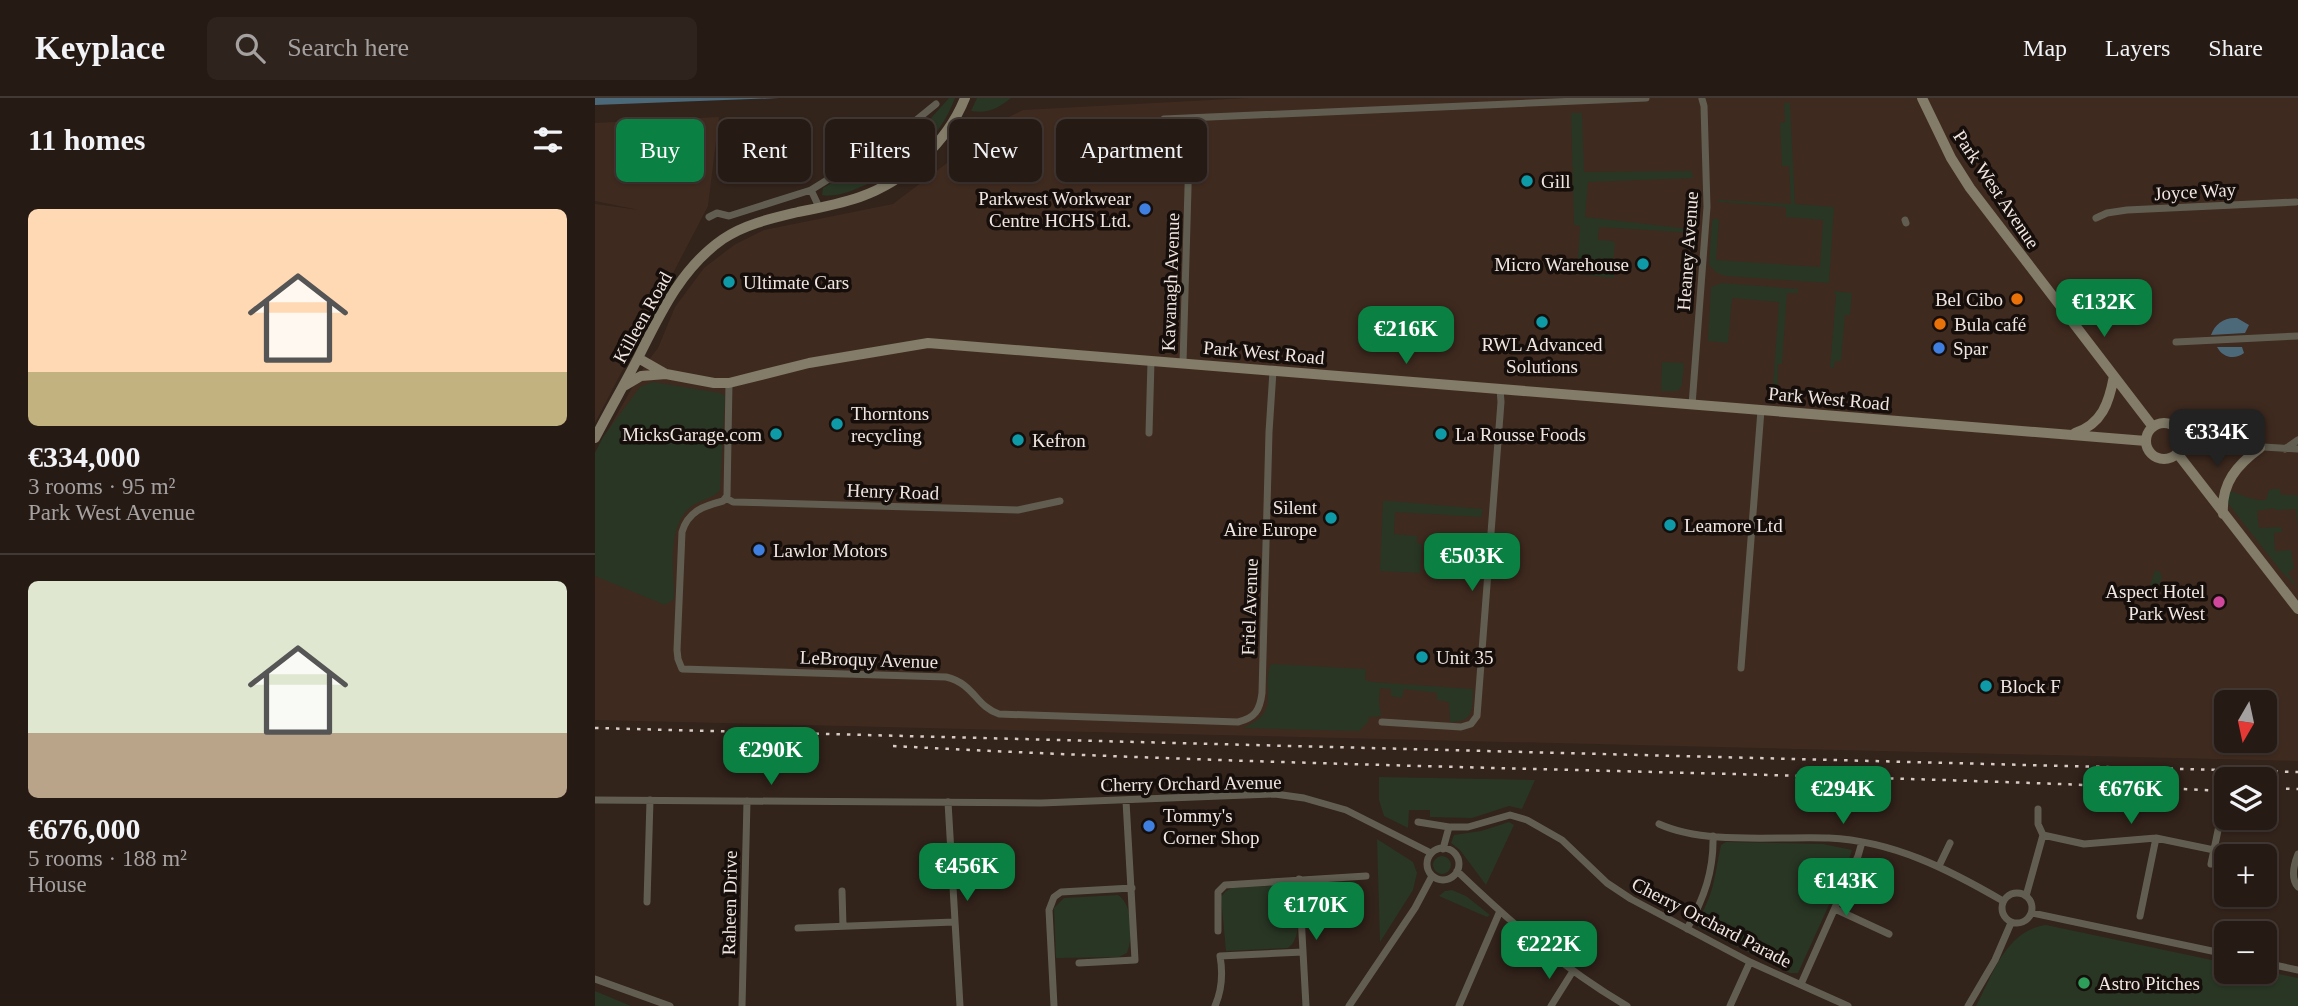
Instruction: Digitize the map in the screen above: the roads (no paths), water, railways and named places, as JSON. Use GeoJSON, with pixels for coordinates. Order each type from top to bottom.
{"type":"FeatureCollection","features":[{"type":"Feature","properties":{"kind":"street"},"geometry":{"type":"LineString","coordinates":[[1164,119],[1646,98]]}},
{"type":"Feature","properties":{"kind":"street","name":"Heaney Avenue"},"geometry":{"type":"LineString","coordinates":[[1692,405],[1708,187],[1702,98]]}},
{"type":"Feature","properties":{"kind":"street","name":"Park West Avenue"},"geometry":{"type":"LineString","coordinates":[[1922,98],[1951,158],[1971,188],[2153,427]]}},
{"type":"Feature","properties":{"kind":"street","name":"Killeen Road"},"geometry":{"type":"LineString","coordinates":[[595,438],[653,326],[683,277],[695,263],[724,238],[766,220],[860,197],[896,180],[919,162],[939,141],[964,101]]}},
{"type":"Feature","properties":{"kind":"street"},"geometry":{"type":"LineString","coordinates":[[709,217],[717,213],[729,216],[811,190],[893,139],[936,104]]}},
{"type":"Feature","properties":{"kind":"street","name":"Kavanagh Avenue"},"geometry":{"type":"LineString","coordinates":[[1183,363],[1191,118]]}},
{"type":"Feature","properties":{"kind":"street"},"geometry":{"type":"LineString","coordinates":[[811,190],[819,207]]}},
{"type":"Feature","properties":{"kind":"street","name":"Joyce Way"},"geometry":{"type":"LineString","coordinates":[[2096,218],[2127,210],[2297,200]]}},
{"type":"Feature","properties":{"kind":"street"},"geometry":{"type":"LineString","coordinates":[[2176,342],[2298,336]]}},
{"type":"Feature","properties":{"kind":"street","name":"Park West Road"},"geometry":{"type":"LineString","coordinates":[[638,358],[666,374],[714,383],[729,383],[809,363],[919,344],[2146,441]]}},
{"type":"Feature","properties":{"kind":"street"},"geometry":{"type":"LineString","coordinates":[[1149,433],[1151,361]]}},
{"type":"Feature","properties":{"kind":"street","name":"Friel Avenue"},"geometry":{"type":"LineString","coordinates":[[1253,716],[1261,705],[1262,693],[1273,371]]}},
{"type":"Feature","properties":{"kind":"street"},"geometry":{"type":"LineString","coordinates":[[623,386],[641,376],[666,374]]}},
{"type":"Feature","properties":{"kind":"street"},"geometry":{"type":"LineString","coordinates":[[2071,435],[2094,424],[2101,416],[2109,401],[2114,376]]}},
{"type":"Feature","properties":{"kind":"street"},"geometry":{"type":"LineString","coordinates":[[726,498],[729,383]]}},
{"type":"Feature","properties":{"kind":"street"},"geometry":{"type":"LineString","coordinates":[[1382,722],[1461,727],[1471,724],[1476,718],[1500,389]]}},
{"type":"Feature","properties":{"kind":"street"},"geometry":{"type":"LineString","coordinates":[[1741,668],[1762,410]]}},
{"type":"Feature","properties":{"kind":"street"},"geometry":{"type":"LineString","coordinates":[[2164,424],[2175,427],[2182,442],[2172,457],[2160,458],[2150,452],[2146,441],[2153,427],[2164,424]]}},
{"type":"Feature","properties":{"kind":"street"},"geometry":{"type":"LineString","coordinates":[[2182,442],[2292,451],[2298,440]]}},
{"type":"Feature","properties":{"kind":"street"},"geometry":{"type":"LineString","coordinates":[[2223,514],[2223,500],[2229,479],[2243,462],[2260,448]]}},
{"type":"Feature","properties":{"kind":"street"},"geometry":{"type":"LineString","coordinates":[[2176,453],[2298,609]]}},
{"type":"Feature","properties":{"kind":"street","name":"LeBroquy Avenue"},"geometry":{"type":"LineString","coordinates":[[726,498],[698,509],[687,519],[682,532],[677,650],[680,666],[688,670],[946,677],[967,685],[990,710],[1006,715],[1226,722],[1238,722],[1253,716]]}},
{"type":"Feature","properties":{"kind":"street","name":"Henry Road"},"geometry":{"type":"LineString","coordinates":[[726,498],[733,502],[1018,510],[1060,502]]}},
{"type":"Feature","properties":{"kind":"street","name":"Cherry Orchard Avenue"},"geometry":{"type":"LineString","coordinates":[[595,800],[981,803],[1126,801],[1263,794],[1304,798],[1358,815],[1431,853]]}},
{"type":"Feature","properties":{"kind":"street"},"geometry":{"type":"LineString","coordinates":[[647,902],[650,800]]}},
{"type":"Feature","properties":{"kind":"street","name":"Raheen Drive"},"geometry":{"type":"LineString","coordinates":[[742,1006],[747,801]]}},
{"type":"Feature","properties":{"kind":"street"},"geometry":{"type":"LineString","coordinates":[[1079,964],[1135,960],[1126,801]]}},
{"type":"Feature","properties":{"kind":"street"},"geometry":{"type":"LineString","coordinates":[[948,803],[960,1006]]}},
{"type":"Feature","properties":{"kind":"street"},"geometry":{"type":"LineString","coordinates":[[2027,896],[2043,835],[2038,824],[2038,809]]}},
{"type":"Feature","properties":{"kind":"street","name":"Cherry Orchard Parade"},"geometry":{"type":"LineString","coordinates":[[1418,822],[1468,827],[1510,815],[1527,820],[1571,846],[1615,890],[1750,962],[1848,1006]]}},
{"type":"Feature","properties":{"kind":"street"},"geometry":{"type":"LineString","coordinates":[[1658,824],[1680,832],[1713,836],[1831,838],[1908,852],[2003,901]]}},
{"type":"Feature","properties":{"kind":"street"},"geometry":{"type":"LineString","coordinates":[[1443,849],[1449,827]]}},
{"type":"Feature","properties":{"kind":"street"},"geometry":{"type":"LineString","coordinates":[[2043,835],[2084,844],[2155,838],[2214,850],[2211,864]]}},
{"type":"Feature","properties":{"kind":"street"},"geometry":{"type":"LineString","coordinates":[[1687,929],[1709,882],[1713,836]]}},
{"type":"Feature","properties":{"kind":"street"},"geometry":{"type":"LineString","coordinates":[[2140,916],[2155,838]]}},
{"type":"Feature","properties":{"kind":"street"},"geometry":{"type":"LineString","coordinates":[[1801,984],[1862,842]]}},
{"type":"Feature","properties":{"kind":"street"},"geometry":{"type":"LineString","coordinates":[[1939,866],[1951,843]]}},
{"type":"Feature","properties":{"kind":"street"},"geometry":{"type":"LineString","coordinates":[[1457,871],[1446,880],[1432,876],[1427,865],[1431,853],[1449,850],[1456,857],[1457,871],[1500,911],[1573,971],[1627,1006]]}},
{"type":"Feature","properties":{"kind":"street"},"geometry":{"type":"LineString","coordinates":[[2298,854],[2293,873],[2298,887]]}},
{"type":"Feature","properties":{"kind":"street"},"geometry":{"type":"LineString","coordinates":[[1218,931],[1218,892],[1225,885],[1366,876]]}},
{"type":"Feature","properties":{"kind":"street"},"geometry":{"type":"LineString","coordinates":[[1349,1006],[1415,908],[1432,876]]}},
{"type":"Feature","properties":{"kind":"street"},"geometry":{"type":"LineString","coordinates":[[1299,879],[1306,1006]]}},
{"type":"Feature","properties":{"kind":"street"},"geometry":{"type":"LineString","coordinates":[[1054,1006],[1049,910],[1054,897],[1061,892],[1132,888]]}},
{"type":"Feature","properties":{"kind":"street"},"geometry":{"type":"LineString","coordinates":[[842,891],[843,926]]}},
{"type":"Feature","properties":{"kind":"street"},"geometry":{"type":"LineString","coordinates":[[2013,893],[2027,896],[2032,904],[2032,913],[2026,921],[2011,923],[2002,911],[2003,901],[2013,893]]}},
{"type":"Feature","properties":{"kind":"street"},"geometry":{"type":"LineString","coordinates":[[1835,909],[1889,933]]}},
{"type":"Feature","properties":{"kind":"street"},"geometry":{"type":"LineString","coordinates":[[1459,1006],[1500,911]]}},
{"type":"Feature","properties":{"kind":"street"},"geometry":{"type":"LineString","coordinates":[[2032,913],[2214,951]]}},
{"type":"Feature","properties":{"kind":"street"},"geometry":{"type":"LineString","coordinates":[[798,928],[954,922]]}},
{"type":"Feature","properties":{"kind":"street"},"geometry":{"type":"LineString","coordinates":[[1968,1006],[1995,960],[2011,923]]}},
{"type":"Feature","properties":{"kind":"street"},"geometry":{"type":"LineString","coordinates":[[1215,1006],[1221,976],[1220,956],[1303,952]]}},
{"type":"Feature","properties":{"kind":"street"},"geometry":{"type":"LineString","coordinates":[[1730,1006],[1750,962]]}},
{"type":"Feature","properties":{"kind":"street"},"geometry":{"type":"LineString","coordinates":[[2277,966],[2298,970]]}},
{"type":"Feature","properties":{"kind":"street"},"geometry":{"type":"LineString","coordinates":[[1551,1006],[1573,971]]}},
{"type":"Feature","properties":{"kind":"street"},"geometry":{"type":"LineString","coordinates":[[595,979],[670,1006]]}},
{"type":"Feature","properties":{"kind":"water"},"geometry":{"type":"Polygon","coordinates":[[[595,98],[779,98],[595,105],[595,98]]]}},
{"type":"Feature","properties":{"kind":"water"},"geometry":{"type":"Polygon","coordinates":[[[2237,318],[2249,325],[2245,333],[2211,335],[2221,322],[2237,318]]]}},
{"type":"Feature","properties":{"kind":"water"},"geometry":{"type":"Polygon","coordinates":[[[2217,347],[2242,347],[2244,353],[2229,357],[2222,354],[2217,347]]]}},
{"type":"Feature","properties":{"kind":"railway"},"geometry":{"type":"LineString","coordinates":[[595,728],[2298,772]]}},
{"type":"Feature","properties":{"kind":"railway"},"geometry":{"type":"LineString","coordinates":[[893,746],[1226,760],[1893,778],[2214,790]]}},
{"type":"Feature","properties":{"kind":"railway"},"geometry":{"type":"LineString","coordinates":[[2277,788],[2298,789]]}},
{"type":"Feature","properties":{"kind":"place","name":"Gill"},"geometry":{"type":"Point","coordinates":[1527,181]}},
{"type":"Feature","properties":{"kind":"place","name":"Parkwest Workwear Centre HCHS Ltd."},"geometry":{"type":"Point","coordinates":[1145,209]}},
{"type":"Feature","properties":{"kind":"place","name":"Micro Warehouse"},"geometry":{"type":"Point","coordinates":[1643,264]}},
{"type":"Feature","properties":{"kind":"place","name":"Ultimate Cars"},"geometry":{"type":"Point","coordinates":[729,282]}},
{"type":"Feature","properties":{"kind":"place","name":"Bel Cibo"},"geometry":{"type":"Point","coordinates":[2017,299]}},
{"type":"Feature","properties":{"kind":"place","name":"RWL Advanced Solutions"},"geometry":{"type":"Point","coordinates":[1542,322]}},
{"type":"Feature","properties":{"kind":"place","name":"Bula café"},"geometry":{"type":"Point","coordinates":[1940,324]}},
{"type":"Feature","properties":{"kind":"place","name":"Spar"},"geometry":{"type":"Point","coordinates":[1939,348]}},
{"type":"Feature","properties":{"kind":"place","name":"Thorntons recycling"},"geometry":{"type":"Point","coordinates":[837,424]}},
{"type":"Feature","properties":{"kind":"place","name":"MicksGarage.com"},"geometry":{"type":"Point","coordinates":[776,434]}},
{"type":"Feature","properties":{"kind":"place","name":"La Rousse Foods"},"geometry":{"type":"Point","coordinates":[1441,434]}},
{"type":"Feature","properties":{"kind":"place","name":"Kefron"},"geometry":{"type":"Point","coordinates":[1018,440]}},
{"type":"Feature","properties":{"kind":"place","name":"Silent Aire Europe"},"geometry":{"type":"Point","coordinates":[1331,518]}},
{"type":"Feature","properties":{"kind":"place","name":"Leamore Ltd"},"geometry":{"type":"Point","coordinates":[1670,525]}},
{"type":"Feature","properties":{"kind":"place","name":"Lawlor Motors"},"geometry":{"type":"Point","coordinates":[759,550]}},
{"type":"Feature","properties":{"kind":"place","name":"Aspect Hotel Park West"},"geometry":{"type":"Point","coordinates":[2219,602]}},
{"type":"Feature","properties":{"kind":"place","name":"Unit 35"},"geometry":{"type":"Point","coordinates":[1422,657]}},
{"type":"Feature","properties":{"kind":"place","name":"Block F"},"geometry":{"type":"Point","coordinates":[1986,686]}},
{"type":"Feature","properties":{"kind":"place","name":"Tommy's Corner Shop"},"geometry":{"type":"Point","coordinates":[1149,826]}},
{"type":"Feature","properties":{"kind":"place","name":"Astro Pitches"},"geometry":{"type":"Point","coordinates":[2084,983]}}]}
